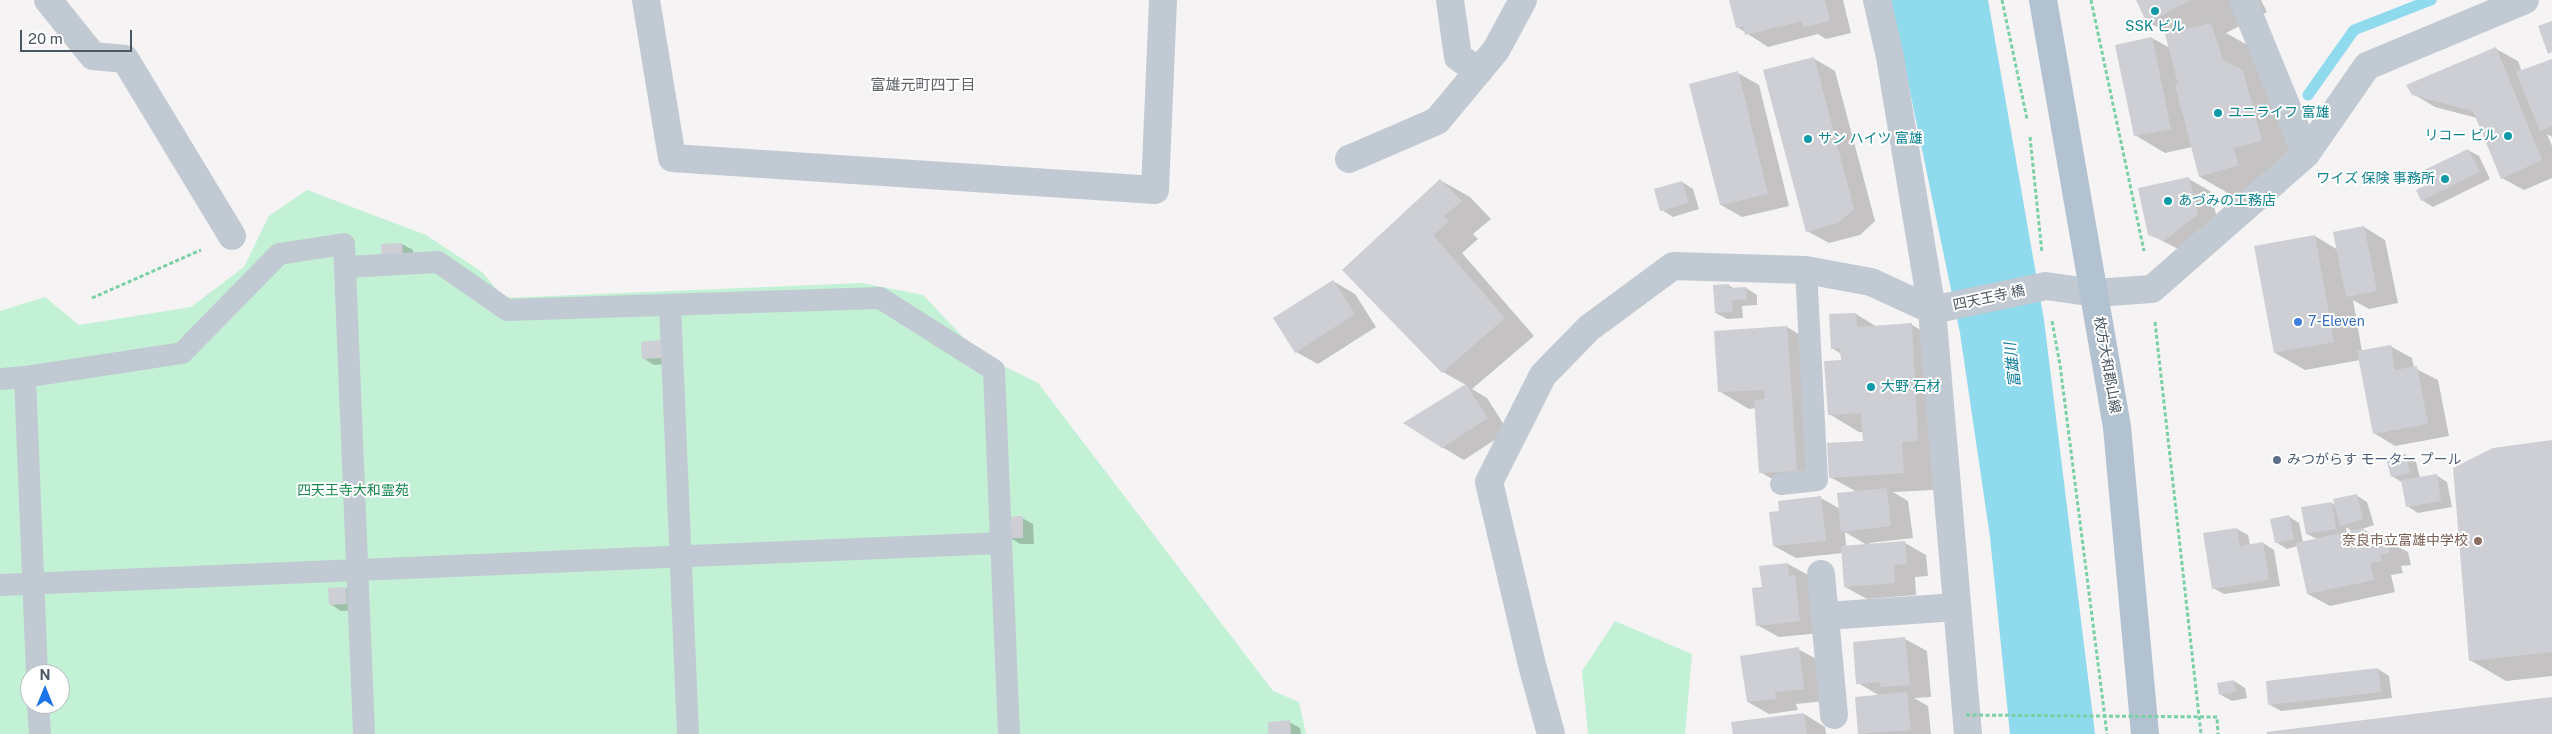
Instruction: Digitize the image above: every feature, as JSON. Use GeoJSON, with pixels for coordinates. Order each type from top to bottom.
{"type":"FeatureCollection","features":[{"type":"Feature","properties":{"kind":"main road","name":"枚方大和郡山線"},"geometry":{"type":"LineString","coordinates":[[2043,0],[2117,427],[2145,734]]}},
{"type":"Feature","properties":{"kind":"street"},"geometry":{"type":"LineString","coordinates":[[48,0],[94,56],[125,59],[232,236]]}},
{"type":"Feature","properties":{"kind":"street"},"geometry":{"type":"LineString","coordinates":[[646,0],[672,158],[1155,190],[1163,0]]}},
{"type":"Feature","properties":{"kind":"street"},"geometry":{"type":"LineString","coordinates":[[1450,0],[1458,57],[1479,71]]}},
{"type":"Feature","properties":{"kind":"street"},"geometry":{"type":"LineString","coordinates":[[1349,159],[1437,121],[1496,50],[1522,0]]}},
{"type":"Feature","properties":{"kind":"street"},"geometry":{"type":"LineString","coordinates":[[1878,0],[1890,57],[1932,310],[1967,724]]}},
{"type":"Feature","properties":{"kind":"street"},"geometry":{"type":"LineString","coordinates":[[2243,0],[2306,154]]}},
{"type":"Feature","properties":{"kind":"street"},"geometry":{"type":"LineString","coordinates":[[2046,286],[2095,294],[2152,289],[2306,154],[2367,66],[2525,0]]}},
{"type":"Feature","properties":{"kind":"street"},"geometry":{"type":"LineString","coordinates":[[1551,734],[1532,665],[1489,482],[1543,375],[1589,328],[1673,266],[1806,270],[1871,282],[1932,310]]}},
{"type":"Feature","properties":{"kind":"street","name":"四天王寺 橋"},"geometry":{"type":"LineString","coordinates":[[1932,310],[2046,286]]}},
{"type":"Feature","properties":{"kind":"street"},"geometry":{"type":"LineString","coordinates":[[1821,574],[1834,715]]}},
{"type":"Feature","properties":{"kind":"street"},"geometry":{"type":"LineString","coordinates":[[1826,616],[1956,607]]}},
{"type":"Feature","properties":{"kind":"lane"},"geometry":{"type":"LineString","coordinates":[[0,379],[25,377],[182,353],[278,254],[344,244],[364,734]]}},
{"type":"Feature","properties":{"kind":"lane"},"geometry":{"type":"LineString","coordinates":[[346,267],[438,262],[507,310],[880,298],[994,370],[1009,734]]}},
{"type":"Feature","properties":{"kind":"lane"},"geometry":{"type":"LineString","coordinates":[[1781,484],[1817,480],[1806,270]]}},
{"type":"Feature","properties":{"kind":"lane"},"geometry":{"type":"LineString","coordinates":[[670,305],[688,734]]}},
{"type":"Feature","properties":{"kind":"lane"},"geometry":{"type":"LineString","coordinates":[[25,377],[37,664]]}},
{"type":"Feature","properties":{"kind":"lane"},"geometry":{"type":"LineString","coordinates":[[0,585],[1002,542]]}},
{"type":"Feature","properties":{"kind":"lane"},"geometry":{"type":"LineString","coordinates":[[39,714],[40,734]]}},
{"type":"Feature","properties":{"kind":"path"},"geometry":{"type":"LineString","coordinates":[[2002,0],[2028,123]]}},
{"type":"Feature","properties":{"kind":"path"},"geometry":{"type":"LineString","coordinates":[[2091,0],[2152,289],[2201,734]]}},
{"type":"Feature","properties":{"kind":"path"},"geometry":{"type":"LineString","coordinates":[[2030,132],[2046,286],[2060,365],[2107,734]]}},
{"type":"Feature","properties":{"kind":"path"},"geometry":{"type":"LineString","coordinates":[[92,298],[232,236]]}},
{"type":"Feature","properties":{"kind":"path"},"geometry":{"type":"LineString","coordinates":[[1967,724],[2217,717],[2218,734]]}},
{"type":"Feature","properties":{"kind":"green space","name":"四天王寺大和霊苑"},"geometry":{"type":"Polygon","coordinates":[[[307,190],[426,235],[482,272],[504,298],[862,283],[923,295],[979,354],[1038,383],[1273,691],[1299,702],[1306,734],[0,734],[0,311],[45,297],[79,325],[191,307],[244,267],[269,216],[307,190]]]}},
{"type":"Feature","properties":{"kind":"green space"},"geometry":{"type":"Polygon","coordinates":[[[1615,621],[1692,654],[1685,734],[1588,734],[1582,671],[1615,621]]]}},
{"type":"Feature","properties":{"kind":"water","name":"富雄川"},"geometry":{"type":"Polygon","coordinates":[[[1891,0],[1988,0],[2044,320],[2095,734],[2010,734],[1990,537],[1960,333],[1891,0]]]}},
{"type":"Feature","properties":{"kind":"building"},"geometry":{"type":"Polygon","coordinates":[[[1729,0],[1825,0],[1830,21],[1803,27],[1802,21],[1745,35],[1743,26],[1736,28],[1729,0]]]}},
{"type":"Feature","properties":{"kind":"building","name":"SSK ビル"},"geometry":{"type":"Polygon","coordinates":[[[2136,0],[2191,0],[2147,23],[2136,0]]]}},
{"type":"Feature","properties":{"kind":"building"},"geometry":{"type":"Polygon","coordinates":[[[2552,21],[2552,52],[2548,54],[2538,26],[2552,21]]]}},
{"type":"Feature","properties":{"kind":"building","name":"ユニライフ 富雄"},"geometry":{"type":"Polygon","coordinates":[[[2211,23],[2223,60],[2243,70],[2262,141],[2233,148],[2239,165],[2199,177],[2175,85],[2178,84],[2165,34],[2211,23]]]}},
{"type":"Feature","properties":{"kind":"building"},"geometry":{"type":"Polygon","coordinates":[[[2152,37],[2171,129],[2134,136],[2115,45],[2152,37]]]}},
{"type":"Feature","properties":{"kind":"building","name":"リコー ビル"},"geometry":{"type":"Polygon","coordinates":[[[2496,47],[2542,160],[2501,179],[2473,111],[2412,95],[2406,85],[2496,47]]]}},
{"type":"Feature","properties":{"kind":"building","name":"サン ハイツ 富雄"},"geometry":{"type":"Polygon","coordinates":[[[1814,57],[1854,209],[1838,223],[1806,232],[1763,70],[1814,57]]]}},
{"type":"Feature","properties":{"kind":"building"},"geometry":{"type":"Polygon","coordinates":[[[2552,59],[2552,126],[2540,131],[2516,72],[2552,59]]]}},
{"type":"Feature","properties":{"kind":"building"},"geometry":{"type":"Polygon","coordinates":[[[1738,71],[1768,194],[1720,205],[1689,84],[1738,71]]]}},
{"type":"Feature","properties":{"kind":"building","name":"ワイズ 保険 事務所"},"geometry":{"type":"Polygon","coordinates":[[[2468,149],[2480,172],[2421,201],[2416,190],[2426,185],[2420,172],[2468,149]]]}},
{"type":"Feature","properties":{"kind":"building","name":"あづみの工務店"},"geometry":{"type":"Polygon","coordinates":[[[2189,177],[2198,214],[2164,241],[2148,235],[2138,188],[2189,177]]]}},
{"type":"Feature","properties":{"kind":"building"},"geometry":{"type":"Polygon","coordinates":[[[1440,179],[1462,201],[1444,216],[1449,222],[1433,235],[1505,318],[1442,373],[1342,270],[1440,179]]]}},
{"type":"Feature","properties":{"kind":"building"},"geometry":{"type":"Polygon","coordinates":[[[1682,181],[1689,203],[1660,211],[1654,189],[1682,181]]]}},
{"type":"Feature","properties":{"kind":"building"},"geometry":{"type":"Polygon","coordinates":[[[2364,226],[2377,291],[2346,297],[2333,232],[2364,226]]]}},
{"type":"Feature","properties":{"kind":"building"},"geometry":{"type":"Polygon","coordinates":[[[2315,235],[2334,342],[2274,353],[2254,246],[2315,235]]]}},
{"type":"Feature","properties":{"kind":"building"},"geometry":{"type":"Polygon","coordinates":[[[402,243],[403,260],[382,262],[381,244],[402,243]]]}},
{"type":"Feature","properties":{"kind":"building"},"geometry":{"type":"Polygon","coordinates":[[[1333,280],[1355,314],[1295,353],[1273,318],[1333,280]]]}},
{"type":"Feature","properties":{"kind":"building"},"geometry":{"type":"Polygon","coordinates":[[[1729,284],[1729,288],[1746,287],[1747,299],[1732,300],[1733,312],[1715,313],[1713,285],[1729,284]]]}},
{"type":"Feature","properties":{"kind":"building","name":"大野 石材"},"geometry":{"type":"Polygon","coordinates":[[[1856,313],[1857,327],[1912,323],[1918,441],[1902,442],[1904,473],[1829,478],[1827,443],[1863,441],[1861,413],[1828,415],[1824,361],[1841,360],[1840,348],[1831,349],[1829,314],[1856,313]]]}},
{"type":"Feature","properties":{"kind":"building"},"geometry":{"type":"Polygon","coordinates":[[[1787,326],[1797,471],[1759,473],[1754,400],[1765,399],[1764,390],[1718,392],[1714,331],[1787,326]]]}},
{"type":"Feature","properties":{"kind":"building"},"geometry":{"type":"Polygon","coordinates":[[[661,340],[662,358],[642,359],[641,342],[661,340]]]}},
{"type":"Feature","properties":{"kind":"building"},"geometry":{"type":"Polygon","coordinates":[[[2391,345],[2395,370],[2417,366],[2428,424],[2373,434],[2357,351],[2391,345]]]}},
{"type":"Feature","properties":{"kind":"building"},"geometry":{"type":"Polygon","coordinates":[[[1466,384],[1488,418],[1442,448],[1403,423],[1466,384]]]}},
{"type":"Feature","properties":{"kind":"building"},"geometry":{"type":"Polygon","coordinates":[[[2552,440],[2552,652],[2469,661],[2453,468],[2493,448],[2552,440]]]}},
{"type":"Feature","properties":{"kind":"building"},"geometry":{"type":"Polygon","coordinates":[[[2406,454],[2410,473],[2391,477],[2386,458],[2406,454]]]}},
{"type":"Feature","properties":{"kind":"building"},"geometry":{"type":"Polygon","coordinates":[[[2437,474],[2441,501],[2406,507],[2401,480],[2437,474]]]}},
{"type":"Feature","properties":{"kind":"building"},"geometry":{"type":"Polygon","coordinates":[[[1887,488],[1891,526],[1841,532],[1837,493],[1887,488]]]}},
{"type":"Feature","properties":{"kind":"building"},"geometry":{"type":"Polygon","coordinates":[[[2357,494],[2363,519],[2340,526],[2333,499],[2357,494]]]}},
{"type":"Feature","properties":{"kind":"building"},"geometry":{"type":"Polygon","coordinates":[[[1821,496],[1826,541],[1773,546],[1769,512],[1779,511],[1778,501],[1821,496]]]}},
{"type":"Feature","properties":{"kind":"building"},"geometry":{"type":"Polygon","coordinates":[[[2332,502],[2336,529],[2306,534],[2301,507],[2332,502]]]}},
{"type":"Feature","properties":{"kind":"building"},"geometry":{"type":"Polygon","coordinates":[[[2289,515],[2294,539],[2275,543],[2270,519],[2289,515]]]}},
{"type":"Feature","properties":{"kind":"building"},"geometry":{"type":"Polygon","coordinates":[[[1023,516],[1023,538],[1008,538],[1008,517],[1023,516]]]}},
{"type":"Feature","properties":{"kind":"building"},"geometry":{"type":"Polygon","coordinates":[[[2237,528],[2240,546],[2263,542],[2269,580],[2212,589],[2203,533],[2237,528]]]}},
{"type":"Feature","properties":{"kind":"building"},"geometry":{"type":"Polygon","coordinates":[[[2363,528],[2365,536],[2377,533],[2378,539],[2386,538],[2390,553],[2380,554],[2382,561],[2370,563],[2374,580],[2307,594],[2296,543],[2363,528]]]}},
{"type":"Feature","properties":{"kind":"building"},"geometry":{"type":"Polygon","coordinates":[[[1905,541],[1907,564],[1894,565],[1895,583],[1844,587],[1841,546],[1905,541]]]}},
{"type":"Feature","properties":{"kind":"building"},"geometry":{"type":"Polygon","coordinates":[[[1788,563],[1789,576],[1795,575],[1800,621],[1756,626],[1752,588],[1762,587],[1759,566],[1788,563]]]}},
{"type":"Feature","properties":{"kind":"building"},"geometry":{"type":"Polygon","coordinates":[[[346,587],[347,604],[329,605],[328,588],[346,587]]]}},
{"type":"Feature","properties":{"kind":"building"},"geometry":{"type":"Polygon","coordinates":[[[1905,637],[1910,685],[1880,687],[1880,682],[1856,684],[1853,642],[1905,637]]]}},
{"type":"Feature","properties":{"kind":"building"},"geometry":{"type":"Polygon","coordinates":[[[1799,647],[1804,689],[1775,692],[1776,699],[1747,702],[1740,656],[1799,647]]]}},
{"type":"Feature","properties":{"kind":"building"},"geometry":{"type":"Polygon","coordinates":[[[2378,668],[2381,692],[2268,705],[2266,681],[2378,668]]]}},
{"type":"Feature","properties":{"kind":"building"},"geometry":{"type":"Polygon","coordinates":[[[2234,680],[2236,692],[2219,695],[2217,683],[2234,680]]]}},
{"type":"Feature","properties":{"kind":"building"},"geometry":{"type":"Polygon","coordinates":[[[1907,692],[1911,730],[1858,734],[1855,697],[1907,692]]]}},
{"type":"Feature","properties":{"kind":"building"},"geometry":{"type":"Polygon","coordinates":[[[2552,697],[2552,734],[2267,734],[2266,732],[2552,697]]]}},
{"type":"Feature","properties":{"kind":"building"},"geometry":{"type":"Polygon","coordinates":[[[1804,713],[1807,734],[1733,734],[1731,722],[1804,713]]]}},
{"type":"Feature","properties":{"kind":"building"},"geometry":{"type":"Polygon","coordinates":[[[1290,720],[1291,734],[1268,734],[1268,722],[1290,720]]]}},
{"type":"Feature","properties":{"kind":"waterway"},"geometry":{"type":"LineString","coordinates":[[2308,95],[2354,30],[2431,0]]}},
{"type":"Feature","properties":{"kind":"place","name":"SSK ビル"},"geometry":{"type":"Point","coordinates":[2155,11]}},
{"type":"Feature","properties":{"kind":"place","name":"ユニライフ 富雄"},"geometry":{"type":"Point","coordinates":[2218,113]}},
{"type":"Feature","properties":{"kind":"place","name":"リコー ビル"},"geometry":{"type":"Point","coordinates":[2508,136]}},
{"type":"Feature","properties":{"kind":"place","name":"サン ハイツ 富雄"},"geometry":{"type":"Point","coordinates":[1808,139]}},
{"type":"Feature","properties":{"kind":"place","name":"ワイズ 保険 事務所"},"geometry":{"type":"Point","coordinates":[2445,179]}},
{"type":"Feature","properties":{"kind":"place","name":"あづみの工務店"},"geometry":{"type":"Point","coordinates":[2168,201]}},
{"type":"Feature","properties":{"kind":"place","name":"7-Eleven"},"geometry":{"type":"Point","coordinates":[2298,322]}},
{"type":"Feature","properties":{"kind":"place","name":"大野 石材"},"geometry":{"type":"Point","coordinates":[1871,387]}},
{"type":"Feature","properties":{"kind":"place","name":"みつがらす モーター プール"},"geometry":{"type":"Point","coordinates":[2277,460]}},
{"type":"Feature","properties":{"kind":"place","name":"奈良市立富雄中学校"},"geometry":{"type":"Point","coordinates":[2478,541]}},
{"type":"Feature","properties":{"kind":"district","name":"富雄元町四丁目"},"geometry":{"type":"Point","coordinates":[923,85]}}]}
